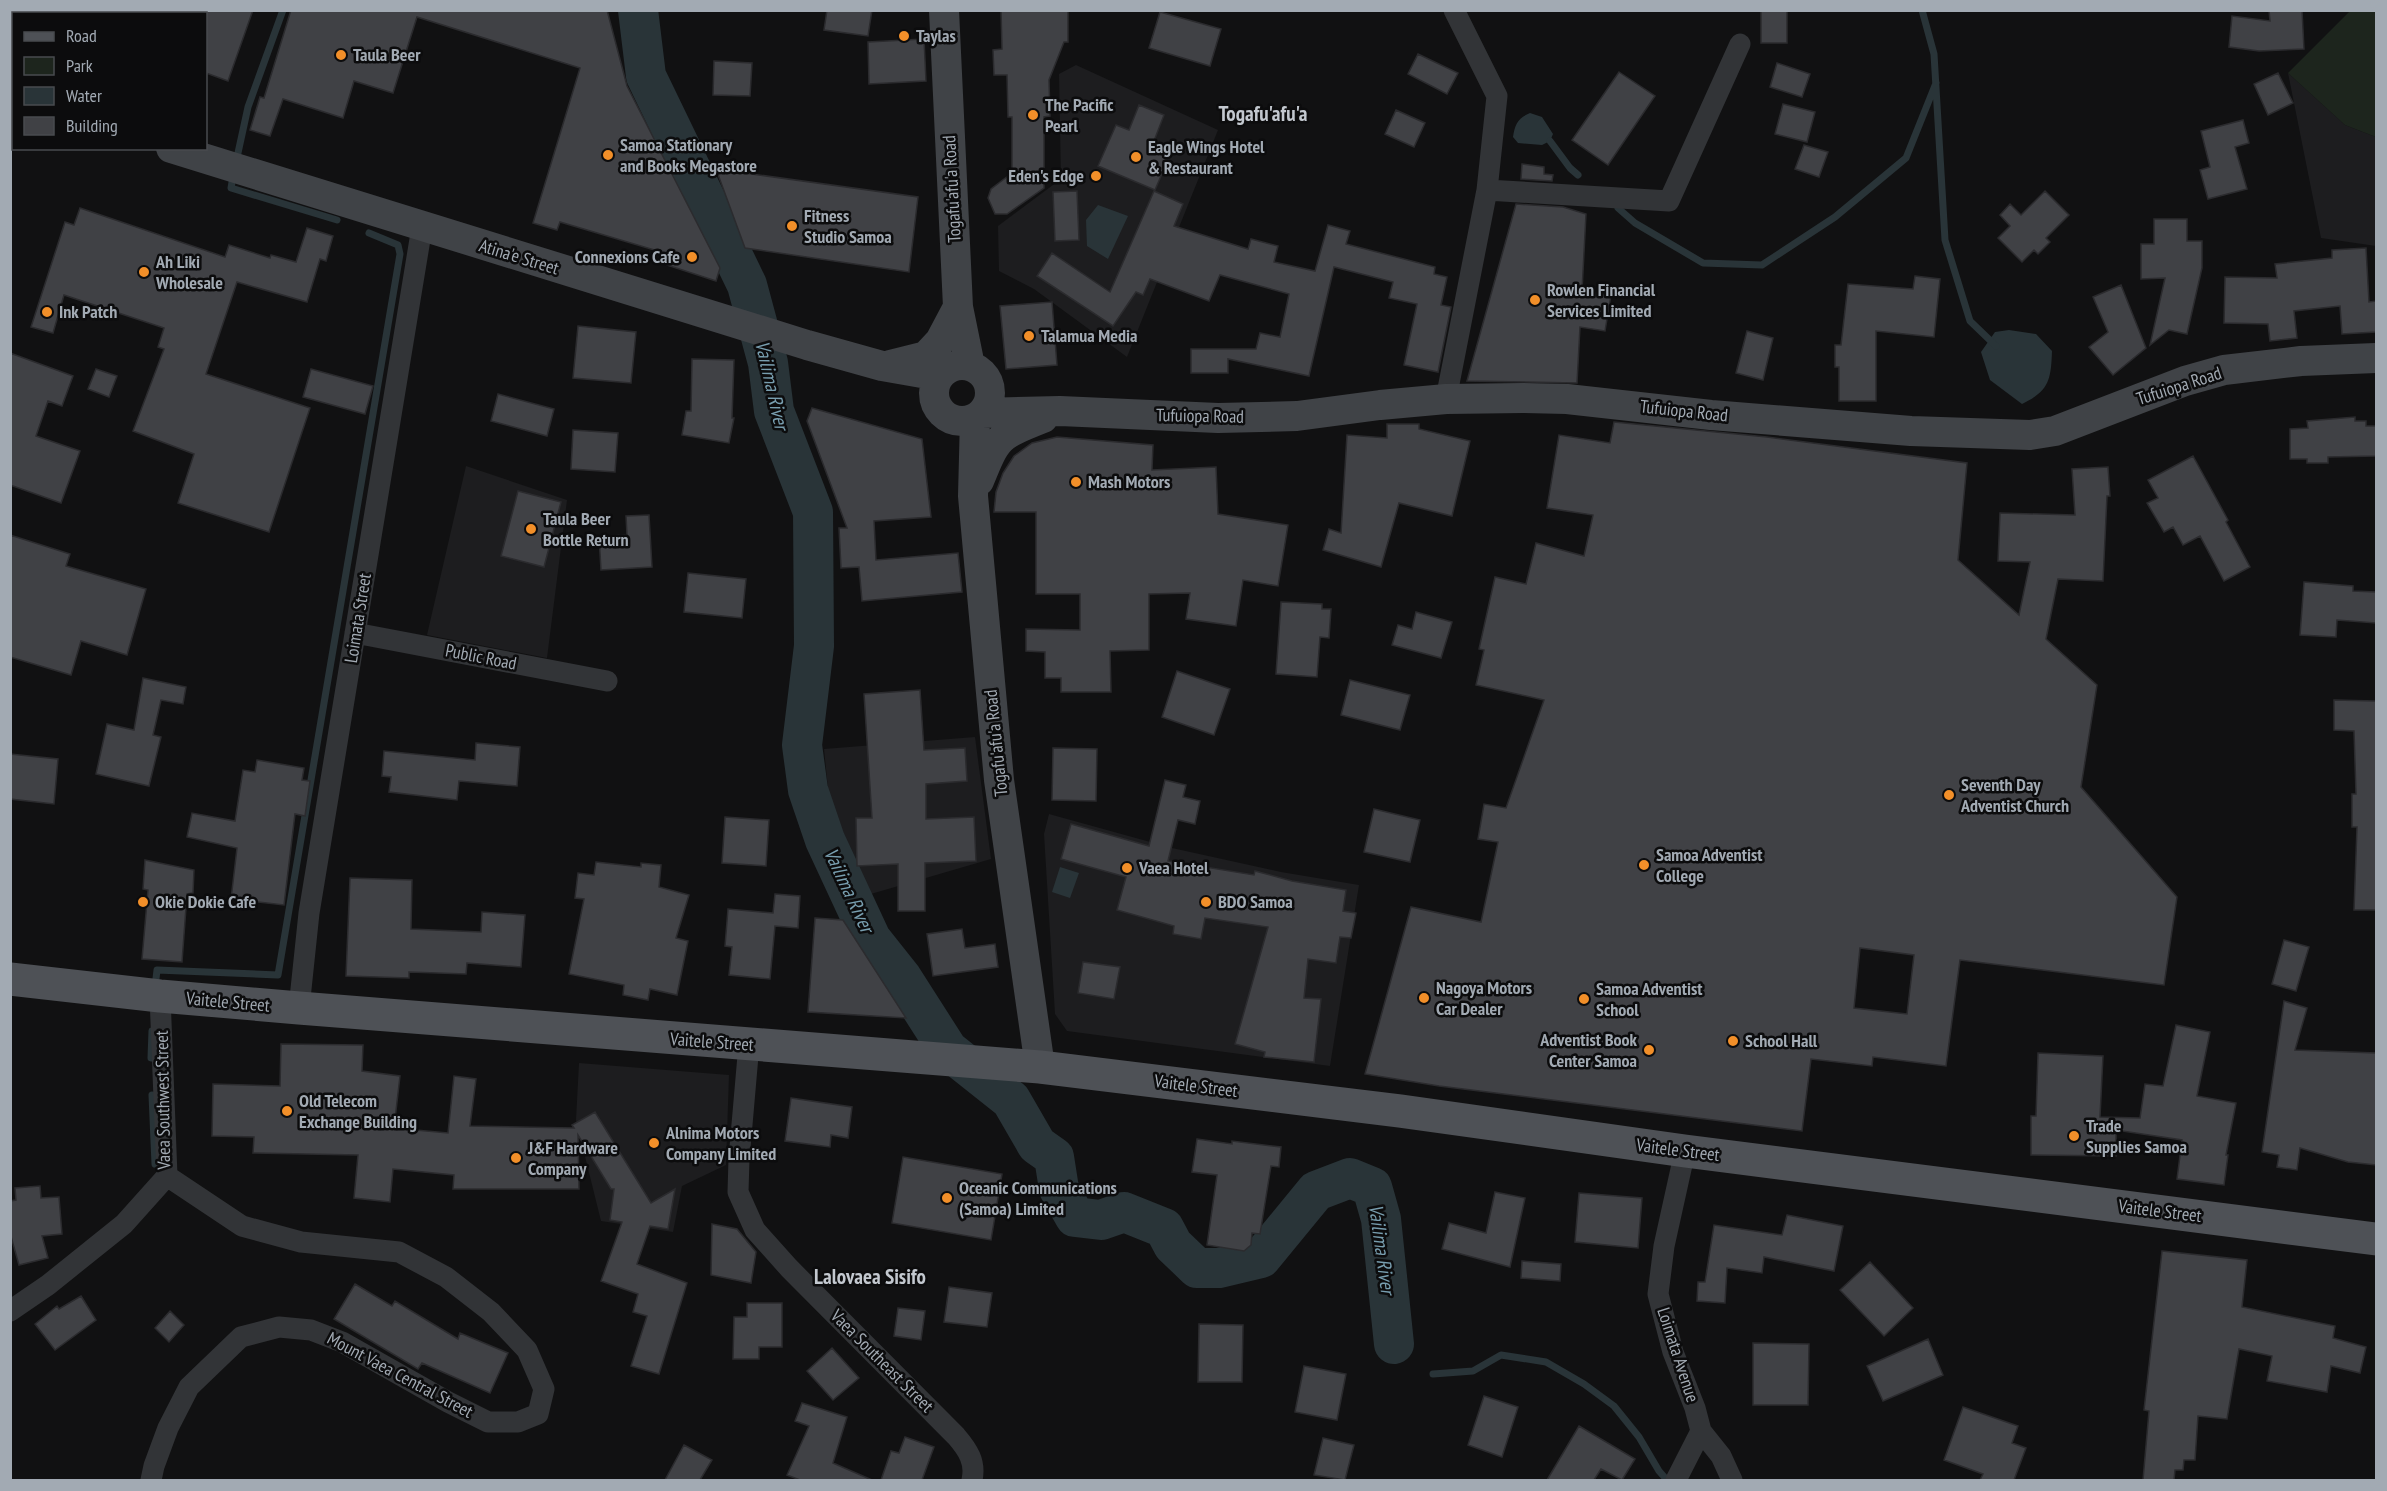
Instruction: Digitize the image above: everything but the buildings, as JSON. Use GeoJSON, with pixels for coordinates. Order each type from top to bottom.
{"type":"FeatureCollection","features":[{"type":"Feature","properties":{"kind":"main road","name":"Togafu'afu'a Road"},"geometry":{"type":"LineString","coordinates":[[944,10],[960,393],[999,780],[1033,1066]]}},
{"type":"Feature","properties":{"kind":"main road","name":"Atina'e Street"},"geometry":{"type":"LineString","coordinates":[[177,150],[422,227],[882,366]]}},
{"type":"Feature","properties":{"kind":"main road"},"geometry":{"type":"LineString","coordinates":[[882,366],[926,356],[940,342],[958,307]]}},
{"type":"Feature","properties":{"kind":"main road","name":"Tufuiopa Road"},"geometry":{"type":"LineString","coordinates":[[960,393],[1060,411],[1229,418],[1297,416],[1446,399],[1568,399],[1711,415],[1911,431],[2030,435],[2055,431],[2185,381],[2224,370],[2301,361],[2376,358]]}},
{"type":"Feature","properties":{"kind":"main road"},"geometry":{"type":"LineString","coordinates":[[882,366],[960,393]]}},
{"type":"Feature","properties":{"kind":"main road"},"geometry":{"type":"LineString","coordinates":[[972,496],[992,449],[1006,433],[1060,411]]}},
{"type":"Feature","properties":{"kind":"main road","name":"Vaitele Street"},"geometry":{"type":"LineString","coordinates":[[10,979],[160,996],[299,1008],[1033,1066],[1401,1111],[1685,1151],[2376,1239]]}},
{"type":"Feature","properties":{"kind":"street"},"geometry":{"type":"LineString","coordinates":[[1446,399],[1487,190],[1497,96],[1454,10]]}},
{"type":"Feature","properties":{"kind":"street"},"geometry":{"type":"LineString","coordinates":[[1487,190],[1670,201],[1740,44]]}},
{"type":"Feature","properties":{"kind":"street","name":"Loimata Street"},"geometry":{"type":"LineString","coordinates":[[299,1008],[309,913],[422,227]]}},
{"type":"Feature","properties":{"kind":"street","name":"Public Road"},"geometry":{"type":"LineString","coordinates":[[355,633],[607,681]]}},
{"type":"Feature","properties":{"kind":"street","name":"Vaea Southwest Street"},"geometry":{"type":"LineString","coordinates":[[10,1311],[48,1286],[124,1224],[167,1176],[160,996]]}},
{"type":"Feature","properties":{"kind":"street","name":"Vaea Southeast Street"},"geometry":{"type":"LineString","coordinates":[[749,1044],[738,1192],[755,1230],[789,1268],[971,1453],[972,1480]]}},
{"type":"Feature","properties":{"kind":"street","name":"Loimata Avenue"},"geometry":{"type":"LineString","coordinates":[[1685,1151],[1664,1246],[1658,1294],[1673,1352],[1695,1408],[1701,1431],[1721,1456],[1732,1480]]}},
{"type":"Feature","properties":{"kind":"street","name":"Mount Vaea Central Street"},"geometry":{"type":"LineString","coordinates":[[151,1480],[168,1428],[189,1386],[242,1337],[279,1327],[312,1330],[342,1342],[488,1422],[518,1422],[538,1414],[544,1389],[527,1350],[491,1312],[446,1276],[399,1252],[301,1242],[242,1226],[167,1176]]}},
{"type":"Feature","properties":{"kind":"street"},"geometry":{"type":"LineString","coordinates":[[1680,1472],[1701,1431]]}},
{"type":"Feature","properties":{"kind":"shaded area"},"geometry":{"type":"Polygon","coordinates":[[[1076,65],[1218,130],[1127,357],[1034,289],[999,271],[998,226],[1061,179],[1059,74],[1076,65]]]}},
{"type":"Feature","properties":{"kind":"shaded area"},"geometry":{"type":"Polygon","coordinates":[[[2288,73],[2345,125],[2376,137],[2376,246],[2321,238],[2288,73]]]}},
{"type":"Feature","properties":{"kind":"shaded area"},"geometry":{"type":"Polygon","coordinates":[[[466,466],[567,500],[547,658],[427,635],[466,466]]]}},
{"type":"Feature","properties":{"kind":"shaded area"},"geometry":{"type":"Polygon","coordinates":[[[975,737],[991,859],[864,896],[833,838],[824,749],[975,737]]]}},
{"type":"Feature","properties":{"kind":"shaded area"},"geometry":{"type":"Polygon","coordinates":[[[1049,814],[1172,848],[1281,872],[1359,885],[1330,1066],[1067,1031],[1055,1014],[1044,834],[1049,814]]]}},
{"type":"Feature","properties":{"kind":"shaded area","name":"Alnima Motors Company Limited"},"geometry":{"type":"Polygon","coordinates":[[[579,1063],[729,1075],[726,1165],[682,1186],[673,1232],[601,1221],[576,1120],[579,1063]]]}},
{"type":"Feature","properties":{"kind":"green space"},"geometry":{"type":"Polygon","coordinates":[[[2350,11],[2376,11],[2376,137],[2345,125],[2288,73],[2350,11]]]}},
{"type":"Feature","properties":{"kind":"water"},"geometry":{"type":"Polygon","coordinates":[[[1530,113],[1542,117],[1553,134],[1550,141],[1542,145],[1518,143],[1513,137],[1518,122],[1530,113]]]}},
{"type":"Feature","properties":{"kind":"water"},"geometry":{"type":"Polygon","coordinates":[[[1098,205],[1128,216],[1108,259],[1087,246],[1086,220],[1098,205]]]}},
{"type":"Feature","properties":{"kind":"water"},"geometry":{"type":"Polygon","coordinates":[[[2009,330],[2036,334],[2052,351],[2051,370],[2047,384],[2038,394],[2022,404],[1990,380],[1981,352],[1995,332],[2009,330]]]}},
{"type":"Feature","properties":{"kind":"water"},"geometry":{"type":"Polygon","coordinates":[[[1060,867],[1079,873],[1070,898],[1052,892],[1060,867]]]}},
{"type":"Feature","properties":{"kind":"waterway"},"geometry":{"type":"LineString","coordinates":[[236,162],[248,107],[283,10]]}},
{"type":"Feature","properties":{"kind":"waterway","name":"Vailima River"},"geometry":{"type":"LineString","coordinates":[[638,10],[646,76],[747,285],[768,363],[774,411],[813,512],[814,646],[802,745],[808,790],[825,840],[871,939],[902,978],[948,1050],[1011,1100],[1037,1145],[1054,1157],[1059,1189],[1075,1217],[1101,1220],[1124,1212],[1164,1228],[1173,1245],[1197,1268],[1219,1268],[1261,1258],[1316,1191],[1350,1178],[1372,1187],[1381,1219],[1394,1344]]}},
{"type":"Feature","properties":{"kind":"waterway"},"geometry":{"type":"LineString","coordinates":[[1922,10],[1934,54],[1945,240],[1970,321],[1996,346]]}},
{"type":"Feature","properties":{"kind":"waterway"},"geometry":{"type":"LineString","coordinates":[[1618,208],[1635,223],[1703,263],[1762,265],[1835,217],[1906,158],[1936,83]]}},
{"type":"Feature","properties":{"kind":"waterway"},"geometry":{"type":"LineString","coordinates":[[1550,141],[1578,175]]}},
{"type":"Feature","properties":{"kind":"waterway"},"geometry":{"type":"LineString","coordinates":[[233,176],[231,188],[337,220]]}},
{"type":"Feature","properties":{"kind":"waterway"},"geometry":{"type":"LineString","coordinates":[[155,987],[157,970],[278,975],[400,254],[398,245],[369,233]]}},
{"type":"Feature","properties":{"kind":"waterway"},"geometry":{"type":"LineString","coordinates":[[151,1058],[152,1031]]}},
{"type":"Feature","properties":{"kind":"waterway"},"geometry":{"type":"LineString","coordinates":[[152,1095],[155,1164]]}},
{"type":"Feature","properties":{"kind":"waterway","name":"Vailima River"},"geometry":{"type":"LineString","coordinates":[[1433,1374],[1473,1371],[1501,1355],[1546,1362],[1584,1384],[1614,1406],[1639,1437],[1667,1480]]}},
{"type":"Feature","properties":{"kind":"place","name":"Taylas"},"geometry":{"type":"Point","coordinates":[904,36]}},
{"type":"Feature","properties":{"kind":"place","name":"Taula Beer"},"geometry":{"type":"Point","coordinates":[341,55]}},
{"type":"Feature","properties":{"kind":"place","name":"The Pacific Pearl"},"geometry":{"type":"Point","coordinates":[1033,115]}},
{"type":"Feature","properties":{"kind":"place","name":"Samoa Stationary and Books Megastore"},"geometry":{"type":"Point","coordinates":[608,155]}},
{"type":"Feature","properties":{"kind":"place","name":"Eagle Wings Hotel & Restaurant"},"geometry":{"type":"Point","coordinates":[1136,157]}},
{"type":"Feature","properties":{"kind":"place","name":"Eden's Edge"},"geometry":{"type":"Point","coordinates":[1096,176]}},
{"type":"Feature","properties":{"kind":"place","name":"Fitness Studio Samoa"},"geometry":{"type":"Point","coordinates":[792,226]}},
{"type":"Feature","properties":{"kind":"place","name":"Connexions Cafe"},"geometry":{"type":"Point","coordinates":[692,257]}},
{"type":"Feature","properties":{"kind":"place","name":"Ah Liki Wholesale"},"geometry":{"type":"Point","coordinates":[144,272]}},
{"type":"Feature","properties":{"kind":"place","name":"Rowlen Financial Services Limited"},"geometry":{"type":"Point","coordinates":[1535,300]}},
{"type":"Feature","properties":{"kind":"place","name":"Ink Patch"},"geometry":{"type":"Point","coordinates":[47,312]}},
{"type":"Feature","properties":{"kind":"place","name":"Talamua Media"},"geometry":{"type":"Point","coordinates":[1029,336]}},
{"type":"Feature","properties":{"kind":"place","name":"Mash Motors"},"geometry":{"type":"Point","coordinates":[1076,482]}},
{"type":"Feature","properties":{"kind":"place","name":"Taula Beer Bottle Return"},"geometry":{"type":"Point","coordinates":[531,529]}},
{"type":"Feature","properties":{"kind":"place","name":"Seventh Day Adventist Church"},"geometry":{"type":"Point","coordinates":[1949,795]}},
{"type":"Feature","properties":{"kind":"place","name":"Samoa Adventist College"},"geometry":{"type":"Point","coordinates":[1644,865]}},
{"type":"Feature","properties":{"kind":"place","name":"Vaea Hotel"},"geometry":{"type":"Point","coordinates":[1127,868]}},
{"type":"Feature","properties":{"kind":"place","name":"Okie Dokie Cafe"},"geometry":{"type":"Point","coordinates":[143,902]}},
{"type":"Feature","properties":{"kind":"place","name":"BDO Samoa"},"geometry":{"type":"Point","coordinates":[1206,902]}},
{"type":"Feature","properties":{"kind":"place","name":"Nagoya Motors Car Dealer"},"geometry":{"type":"Point","coordinates":[1424,998]}},
{"type":"Feature","properties":{"kind":"place","name":"Samoa Adventist School"},"geometry":{"type":"Point","coordinates":[1584,999]}},
{"type":"Feature","properties":{"kind":"place","name":"School Hall"},"geometry":{"type":"Point","coordinates":[1733,1041]}},
{"type":"Feature","properties":{"kind":"place","name":"Adventist Book Center Samoa"},"geometry":{"type":"Point","coordinates":[1649,1050]}},
{"type":"Feature","properties":{"kind":"place","name":"Old Telecom Exchange Building"},"geometry":{"type":"Point","coordinates":[287,1111]}},
{"type":"Feature","properties":{"kind":"place","name":"Trade Supplies Samoa"},"geometry":{"type":"Point","coordinates":[2074,1136]}},
{"type":"Feature","properties":{"kind":"place","name":"Alnima Motors Company Limited"},"geometry":{"type":"Point","coordinates":[654,1143]}},
{"type":"Feature","properties":{"kind":"place","name":"J&F Hardware Company"},"geometry":{"type":"Point","coordinates":[516,1158]}},
{"type":"Feature","properties":{"kind":"place","name":"Oceanic Communications (Samoa) Limited"},"geometry":{"type":"Point","coordinates":[947,1198]}},
{"type":"Feature","properties":{"kind":"district","name":"Togafu'afu'a"},"geometry":{"type":"Point","coordinates":[1263,114]}},
{"type":"Feature","properties":{"kind":"district","name":"Lalovaea Sisifo"},"geometry":{"type":"Point","coordinates":[870,1277]}}]}
